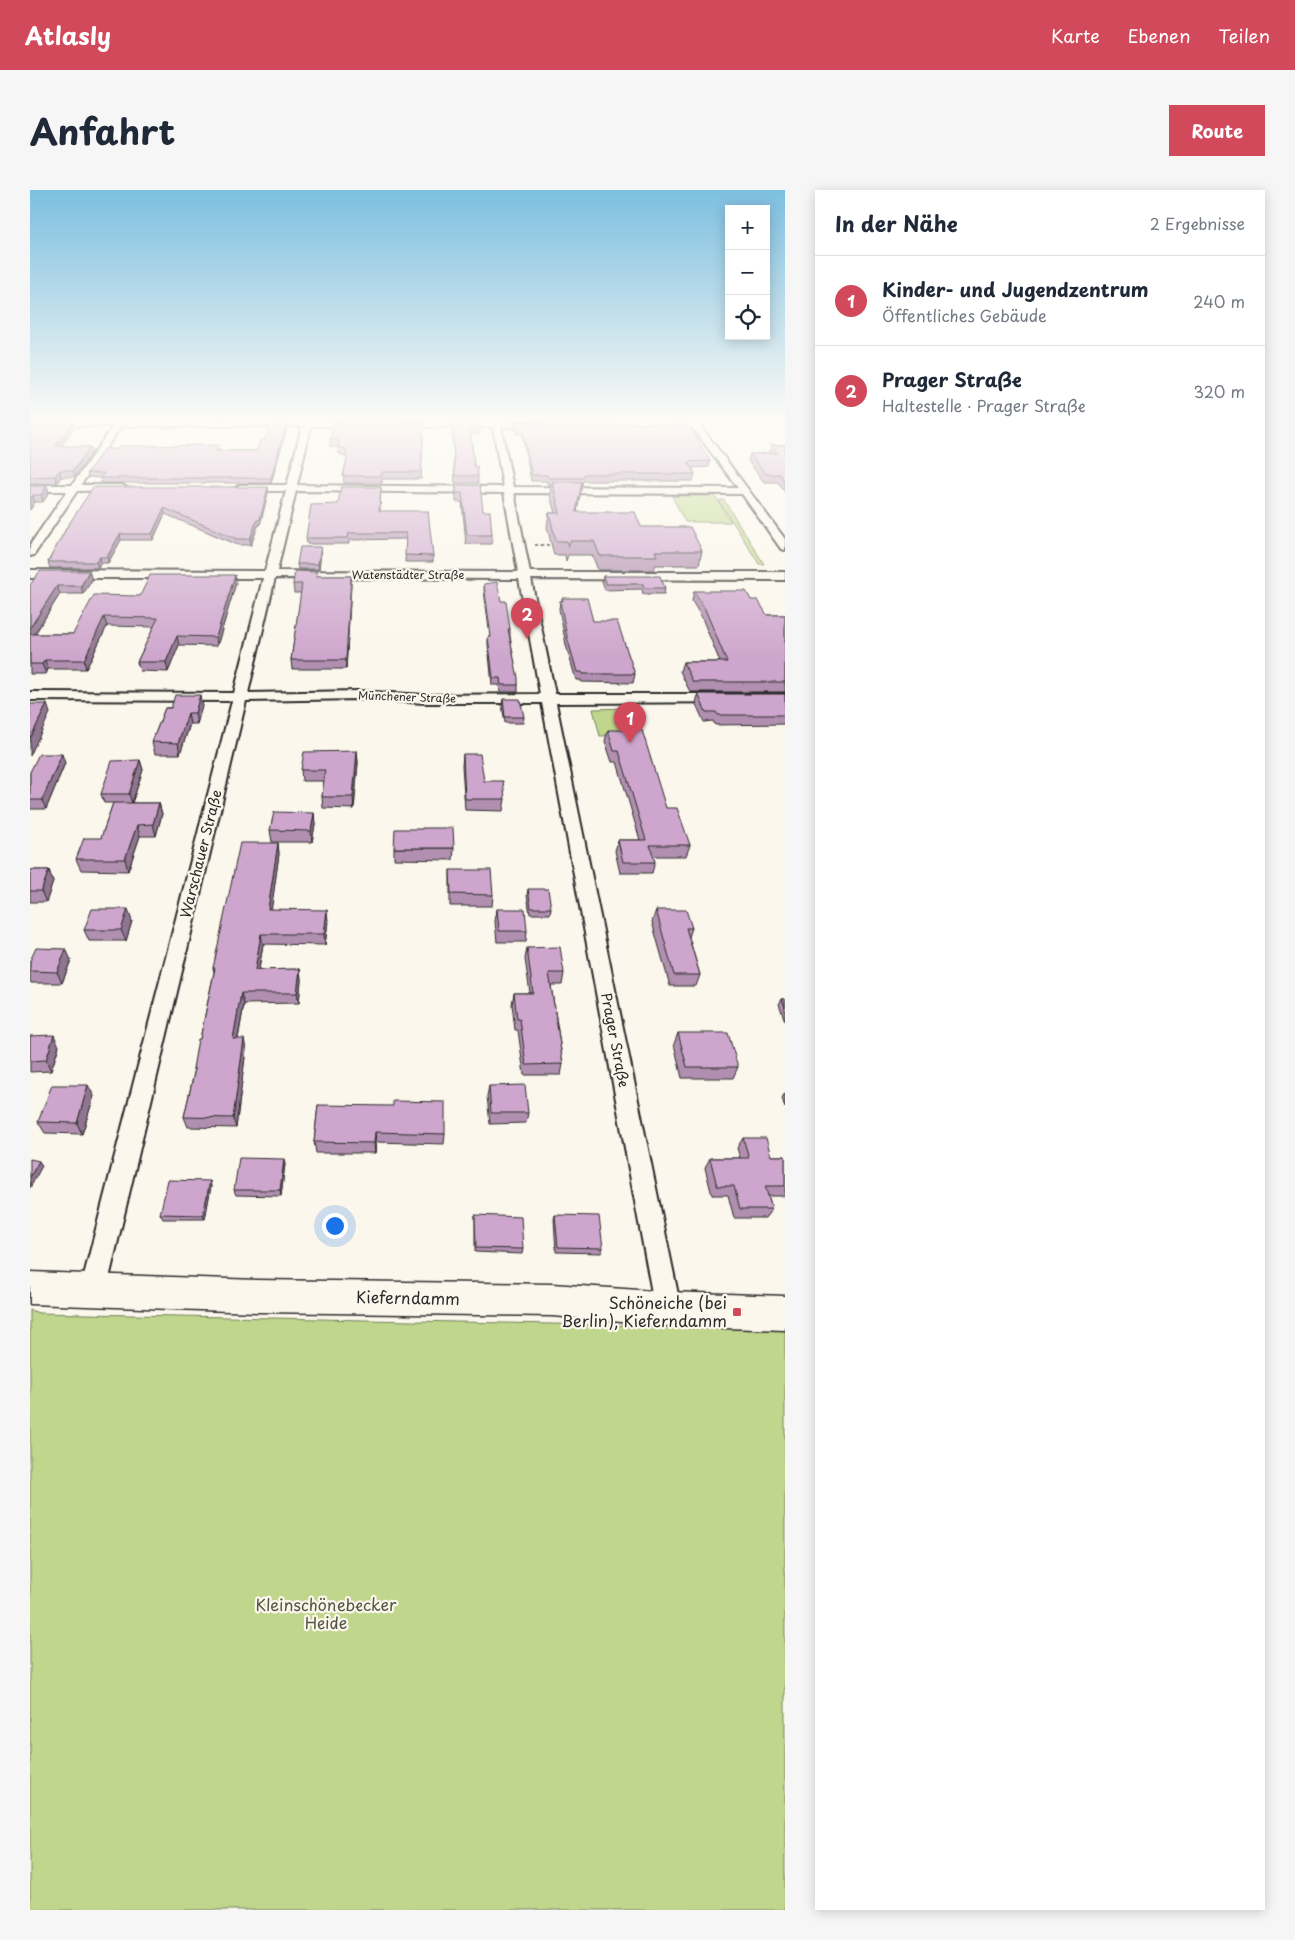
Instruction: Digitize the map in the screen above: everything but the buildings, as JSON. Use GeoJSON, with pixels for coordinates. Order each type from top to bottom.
{"type":"FeatureCollection","features":[{"type":"Feature","properties":{"kind":"street"},"geometry":{"type":"LineString","coordinates":[[30,553],[67,497]]}},
{"type":"Feature","properties":{"kind":"street","name":"Warschauer Straße"},"geometry":{"type":"LineString","coordinates":[[93,1291],[290,497]]}},
{"type":"Feature","properties":{"kind":"street","name":"Prager Straße"},"geometry":{"type":"LineString","coordinates":[[511,497],[668,1309]]}},
{"type":"Feature","properties":{"kind":"street"},"geometry":{"type":"LineString","coordinates":[[749,497],[785,547]]}},
{"type":"Feature","properties":{"kind":"street","name":"Watenstädter Straße"},"geometry":{"type":"LineString","coordinates":[[30,574],[785,576]]}},
{"type":"Feature","properties":{"kind":"street","name":"Münchener Straße"},"geometry":{"type":"LineString","coordinates":[[30,696],[240,697],[358,695],[425,699],[548,697],[785,698]]}},
{"type":"Feature","properties":{"kind":"street","name":"Kieferndamm"},"geometry":{"type":"LineString","coordinates":[[30,1288],[93,1291],[552,1300],[668,1309],[785,1313]]}},
{"type":"Feature","properties":{"kind":"path"},"geometry":{"type":"LineString","coordinates":[[536,545],[552,544]]}},
{"type":"Feature","properties":{"kind":"green space"},"geometry":{"type":"Polygon","coordinates":[[[673,497],[716,497],[731,522],[685,522],[673,497]]]}},
{"type":"Feature","properties":{"kind":"green space"},"geometry":{"type":"Polygon","coordinates":[[[719,500],[724,500],[764,564],[759,564],[719,500]]]}},
{"type":"Feature","properties":{"kind":"green space"},"geometry":{"type":"Polygon","coordinates":[[[628,708],[637,735],[600,736],[593,709],[628,708]]]}},
{"type":"Feature","properties":{"kind":"green space","name":"Kleinschönebecker Heide"},"geometry":{"type":"Polygon","coordinates":[[[30,1310],[39,1313],[785,1329],[785,1910],[30,1910],[30,1310]]]}},
{"type":"Feature","properties":{"kind":"place","name":"Prager Straße"},"geometry":{"type":"Point","coordinates":[527,639]}},
{"type":"Feature","properties":{"kind":"place","name":"Kinder- und Jugendzentrum"},"geometry":{"type":"Point","coordinates":[630,743]}},
{"type":"Feature","properties":{"kind":"place","name":"Schöneiche (bei Berlin), Kieferndamm"},"geometry":{"type":"Point","coordinates":[737,1312]}}]}
